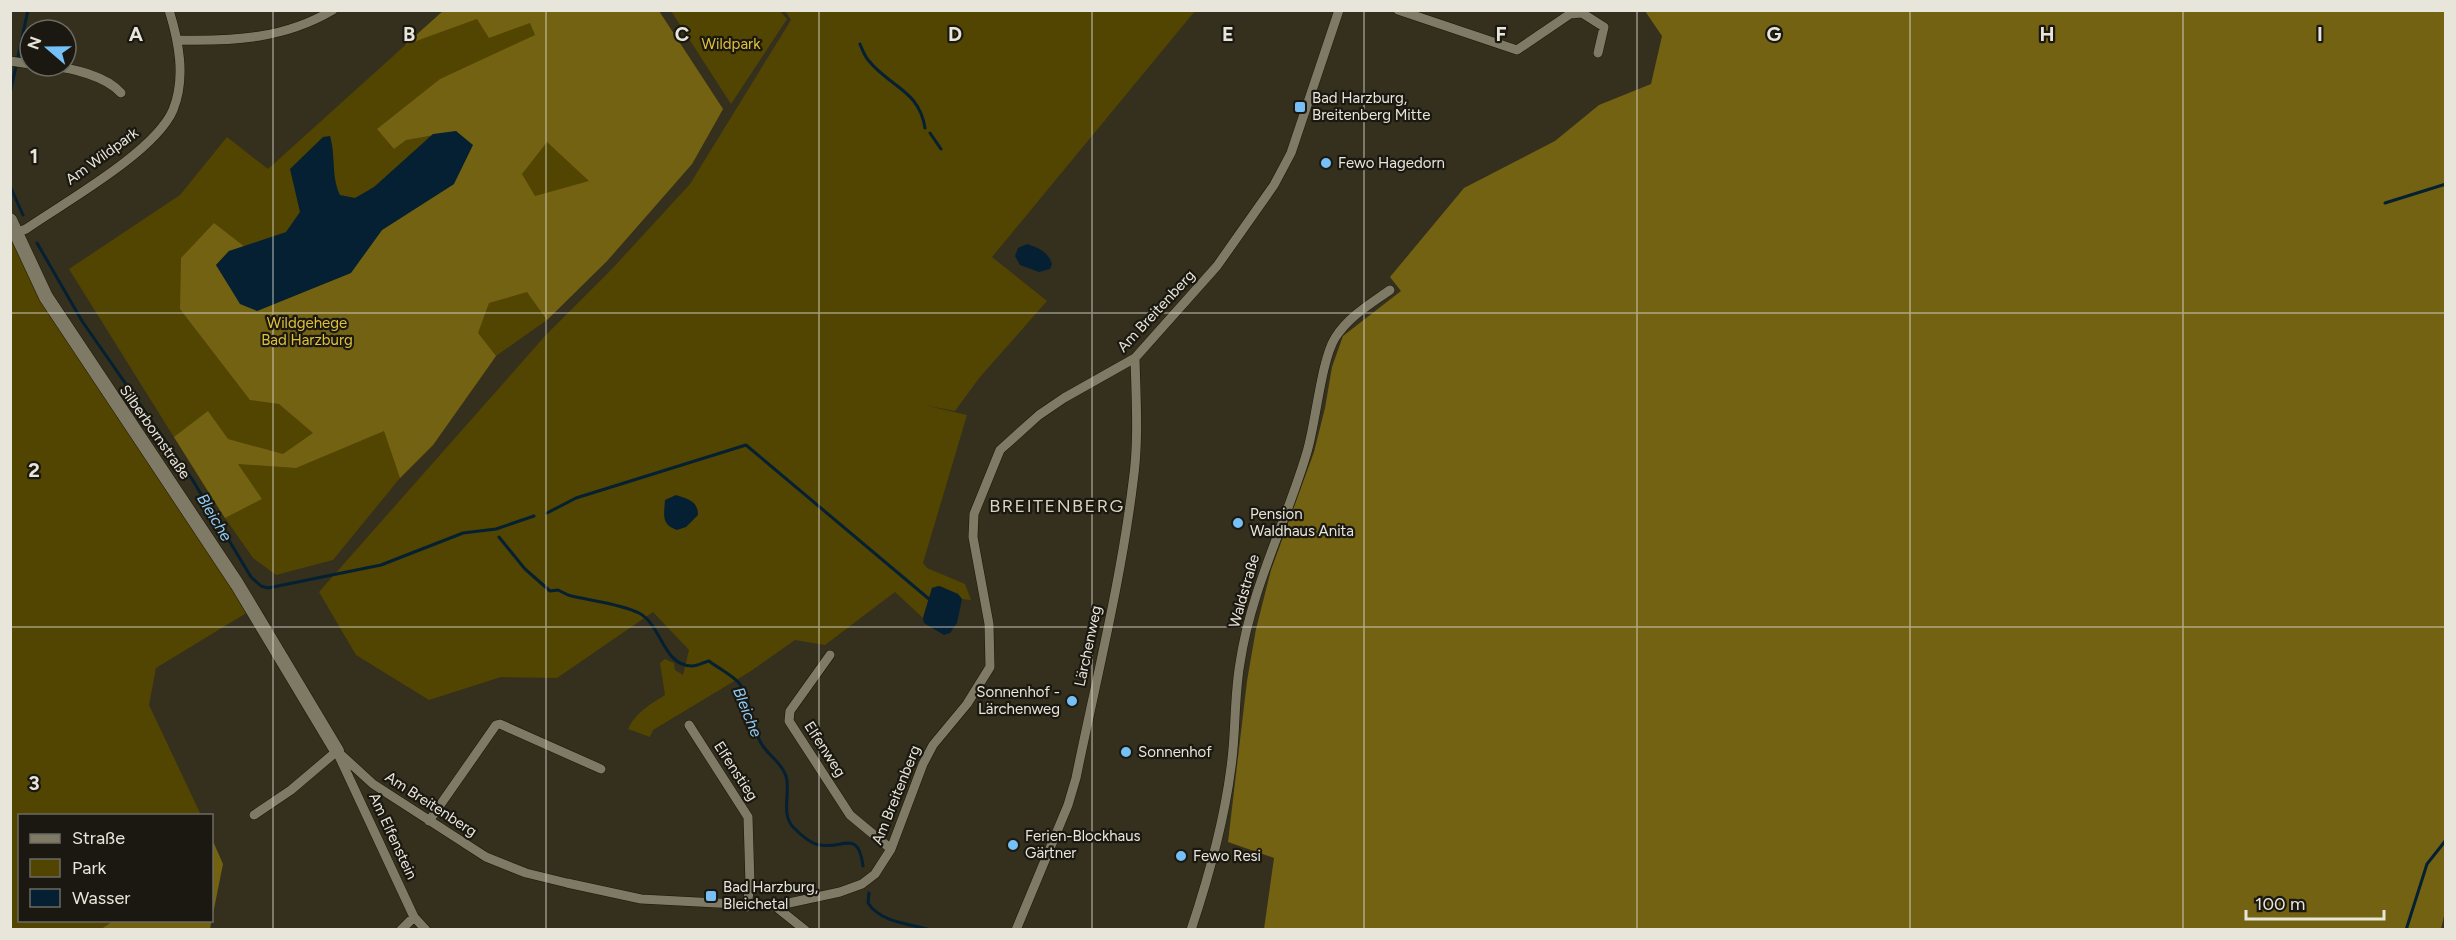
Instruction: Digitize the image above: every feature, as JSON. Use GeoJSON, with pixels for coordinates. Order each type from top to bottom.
{"type":"FeatureCollection","features":[{"type":"Feature","properties":{"kind":"street","name":"Am Wildpark"},"geometry":{"type":"LineString","coordinates":[[13,226],[26,229],[145,147],[172,112],[180,75],[179,40],[168,10]]}},
{"type":"Feature","properties":{"kind":"street"},"geometry":{"type":"LineString","coordinates":[[179,40],[257,39],[292,29],[333,10]]}},
{"type":"Feature","properties":{"kind":"street","name":"Am Breitenberg"},"geometry":{"type":"LineString","coordinates":[[337,751],[373,784],[429,821],[486,857],[526,873],[641,899],[747,907],[775,906],[840,892],[862,884],[875,874],[891,849],[923,764],[933,745],[967,704],[990,667],[989,624],[973,537],[974,514],[1000,450],[1031,422],[1064,398],[1135,358],[1217,266],[1274,185],[1291,153],[1306,116],[1339,10]]}},
{"type":"Feature","properties":{"kind":"street"},"geometry":{"type":"LineString","coordinates":[[1398,10],[1517,50],[1570,14],[1582,13],[1604,27],[1598,53]]}},
{"type":"Feature","properties":{"kind":"street"},"geometry":{"type":"LineString","coordinates":[[78,72],[114,85],[121,93]]}},
{"type":"Feature","properties":{"kind":"street","name":"Silberbornstraße"},"geometry":{"type":"LineString","coordinates":[[13,226],[46,297],[237,584],[337,751]]}},
{"type":"Feature","properties":{"kind":"street","name":"Waldstraße"},"geometry":{"type":"LineString","coordinates":[[1191,930],[1212,868],[1222,822],[1231,766],[1240,663],[1260,579],[1292,500],[1308,450],[1329,353],[1342,328],[1363,308],[1390,290]]}},
{"type":"Feature","properties":{"kind":"street","name":"Lärchenweg"},"geometry":{"type":"LineString","coordinates":[[1016,930],[1065,814],[1076,778],[1119,570],[1133,481],[1137,443],[1135,358]]}},
{"type":"Feature","properties":{"kind":"street","name":"Elfenweg"},"geometry":{"type":"LineString","coordinates":[[830,655],[790,711],[789,721],[850,815],[891,849]]}},
{"type":"Feature","properties":{"kind":"street"},"geometry":{"type":"LineString","coordinates":[[429,821],[496,725],[500,724],[601,769]]}},
{"type":"Feature","properties":{"kind":"street","name":"Elfenstieg"},"geometry":{"type":"LineString","coordinates":[[689,725],[748,817],[750,884],[747,907]]}},
{"type":"Feature","properties":{"kind":"street"},"geometry":{"type":"LineString","coordinates":[[254,815],[291,790],[337,751]]}},
{"type":"Feature","properties":{"kind":"street","name":"Am Elfenstein"},"geometry":{"type":"LineString","coordinates":[[337,751],[414,917],[426,930]]}},
{"type":"Feature","properties":{"kind":"street"},"geometry":{"type":"LineString","coordinates":[[775,906],[805,930]]}},
{"type":"Feature","properties":{"kind":"street"},"geometry":{"type":"LineString","coordinates":[[400,930],[414,917]]}},
{"type":"Feature","properties":{"kind":"green space","name":"Wildgehege Bad Harzburg"},"geometry":{"type":"Polygon","coordinates":[[[443,11],[659,11],[723,109],[692,164],[607,261],[547,320],[496,356],[433,445],[400,478],[333,560],[276,575],[253,558],[220,511],[69,269],[180,195],[227,137],[268,169],[443,11]]]}},
{"type":"Feature","properties":{"kind":"green space"},"geometry":{"type":"Polygon","coordinates":[[[443,11],[659,11],[723,109],[692,164],[607,261],[547,320],[527,292],[489,303],[478,333],[496,356],[433,445],[400,478],[384,431],[296,468],[238,464],[262,499],[225,518],[174,437],[208,411],[228,439],[283,454],[313,433],[279,404],[250,400],[180,309],[181,258],[214,223],[245,247],[229,251],[216,265],[225,279],[257,311],[350,273],[382,230],[454,184],[457,131],[406,140],[394,149],[377,129],[440,79],[535,35],[530,23],[489,38],[477,19],[405,45],[443,11]],[[547,142],[522,174],[535,196],[589,181],[547,142]]]}},
{"type":"Feature","properties":{"kind":"green space","name":"Wildpark"},"geometry":{"type":"Polygon","coordinates":[[[671,11],[780,11],[787,19],[731,104],[671,11]]]}},
{"type":"Feature","properties":{"kind":"green space"},"geometry":{"type":"Polygon","coordinates":[[[785,11],[1195,11],[992,257],[1047,301],[980,377],[955,411],[924,405],[967,415],[923,563],[927,568],[965,584],[971,600],[962,599],[958,594],[940,586],[932,588],[923,618],[895,592],[825,645],[795,640],[751,671],[653,730],[650,737],[628,729],[639,713],[665,695],[660,663],[665,659],[674,663],[675,670],[683,675],[689,650],[653,612],[557,678],[501,677],[429,700],[356,655],[319,592],[545,336],[611,270],[690,184],[791,20],[785,11]]]}},
{"type":"Feature","properties":{"kind":"green space"},"geometry":{"type":"Polygon","coordinates":[[[1645,11],[2445,11],[2446,907],[2441,929],[1264,929],[1274,858],[1228,842],[1247,681],[1256,629],[1271,570],[1314,452],[1332,367],[1343,336],[1401,291],[1390,277],[1464,188],[1555,141],[1599,105],[1651,84],[1662,36],[1645,11]]]}},
{"type":"Feature","properties":{"kind":"green space"},"geometry":{"type":"Polygon","coordinates":[[[10,235],[248,612],[156,668],[149,705],[201,814],[18,814],[18,922],[112,922],[101,929],[11,929],[10,235]]]}},
{"type":"Feature","properties":{"kind":"green space"},"geometry":{"type":"Polygon","coordinates":[[[213,841],[223,864],[213,914],[213,841]]]}},
{"type":"Feature","properties":{"kind":"green space"},"geometry":{"type":"Polygon","coordinates":[[[112,922],[212,922],[210,929],[101,929],[112,922]]]}},
{"type":"Feature","properties":{"kind":"water"},"geometry":{"type":"Polygon","coordinates":[[[456,131],[473,145],[454,184],[382,230],[351,273],[257,311],[240,304],[216,265],[229,251],[286,232],[300,212],[290,169],[323,137],[330,136],[335,181],[340,195],[355,198],[374,187],[433,134],[456,131]]]}},
{"type":"Feature","properties":{"kind":"water"},"geometry":{"type":"Polygon","coordinates":[[[1027,244],[1046,254],[1051,260],[1050,269],[1039,272],[1020,265],[1015,256],[1018,248],[1027,244]]]}},
{"type":"Feature","properties":{"kind":"water"},"geometry":{"type":"Polygon","coordinates":[[[676,495],[688,499],[698,510],[698,515],[686,527],[677,530],[668,525],[664,515],[665,500],[676,495]]]}},
{"type":"Feature","properties":{"kind":"water"},"geometry":{"type":"Polygon","coordinates":[[[939,586],[958,594],[962,599],[957,623],[950,633],[944,635],[924,623],[923,618],[932,588],[939,586]]]}},
{"type":"Feature","properties":{"kind":"waterway","name":"Bleiche"},"geometry":{"type":"LineString","coordinates":[[10,94],[28,10]]}},
{"type":"Feature","properties":{"kind":"waterway"},"geometry":{"type":"LineString","coordinates":[[860,44],[865,55],[877,70],[903,90],[917,105],[925,128]]}},
{"type":"Feature","properties":{"kind":"waterway"},"geometry":{"type":"LineString","coordinates":[[930,133],[941,149]]}},
{"type":"Feature","properties":{"kind":"waterway"},"geometry":{"type":"LineString","coordinates":[[2385,203],[2446,184]]}},
{"type":"Feature","properties":{"kind":"waterway","name":"Bleiche"},"geometry":{"type":"LineString","coordinates":[[10,186],[23,215]]}},
{"type":"Feature","properties":{"kind":"waterway","name":"Bleiche"},"geometry":{"type":"LineString","coordinates":[[37,243],[82,321],[192,479],[251,577],[261,586],[268,588],[381,565],[463,533],[496,529],[534,516]]}},
{"type":"Feature","properties":{"kind":"waterway"},"geometry":{"type":"LineString","coordinates":[[547,513],[576,498],[746,445],[929,599]]}},
{"type":"Feature","properties":{"kind":"waterway","name":"Bleiche"},"geometry":{"type":"LineString","coordinates":[[499,537],[525,569],[550,591],[558,590],[568,595],[614,604],[639,613],[653,626],[669,652],[682,664],[692,666],[709,661],[736,680],[746,696],[761,743],[781,766],[786,776],[787,810],[790,823],[803,836],[817,844],[829,846],[854,844],[861,855],[863,866]]}},
{"type":"Feature","properties":{"kind":"waterway"},"geometry":{"type":"LineString","coordinates":[[2406,930],[2427,864],[2446,840]]}},
{"type":"Feature","properties":{"kind":"waterway","name":"Bleiche"},"geometry":{"type":"LineString","coordinates":[[869,893],[868,903],[881,915],[897,922],[931,930]]}},
{"type":"Feature","properties":{"kind":"place","name":"Bad Harzburg, Breitenberg Mitte"},"geometry":{"type":"Point","coordinates":[1300,107]}},
{"type":"Feature","properties":{"kind":"place","name":"Fewo Hagedorn"},"geometry":{"type":"Point","coordinates":[1326,163]}},
{"type":"Feature","properties":{"kind":"place","name":"Pension Waldhaus Anita"},"geometry":{"type":"Point","coordinates":[1238,523]}},
{"type":"Feature","properties":{"kind":"place","name":"Sonnenhof - Lärchenweg"},"geometry":{"type":"Point","coordinates":[1072,701]}},
{"type":"Feature","properties":{"kind":"place","name":"Sonnenhof"},"geometry":{"type":"Point","coordinates":[1126,752]}},
{"type":"Feature","properties":{"kind":"place","name":"Ferien-Blockhaus Gärtner"},"geometry":{"type":"Point","coordinates":[1013,845]}},
{"type":"Feature","properties":{"kind":"place","name":"Fewo Resi"},"geometry":{"type":"Point","coordinates":[1181,856]}},
{"type":"Feature","properties":{"kind":"place","name":"Bad Harzburg, Bleichetal"},"geometry":{"type":"Point","coordinates":[711,896]}},
{"type":"Feature","properties":{"kind":"district","name":"BREITENBERG"},"geometry":{"type":"Point","coordinates":[1057,506]}}]}
